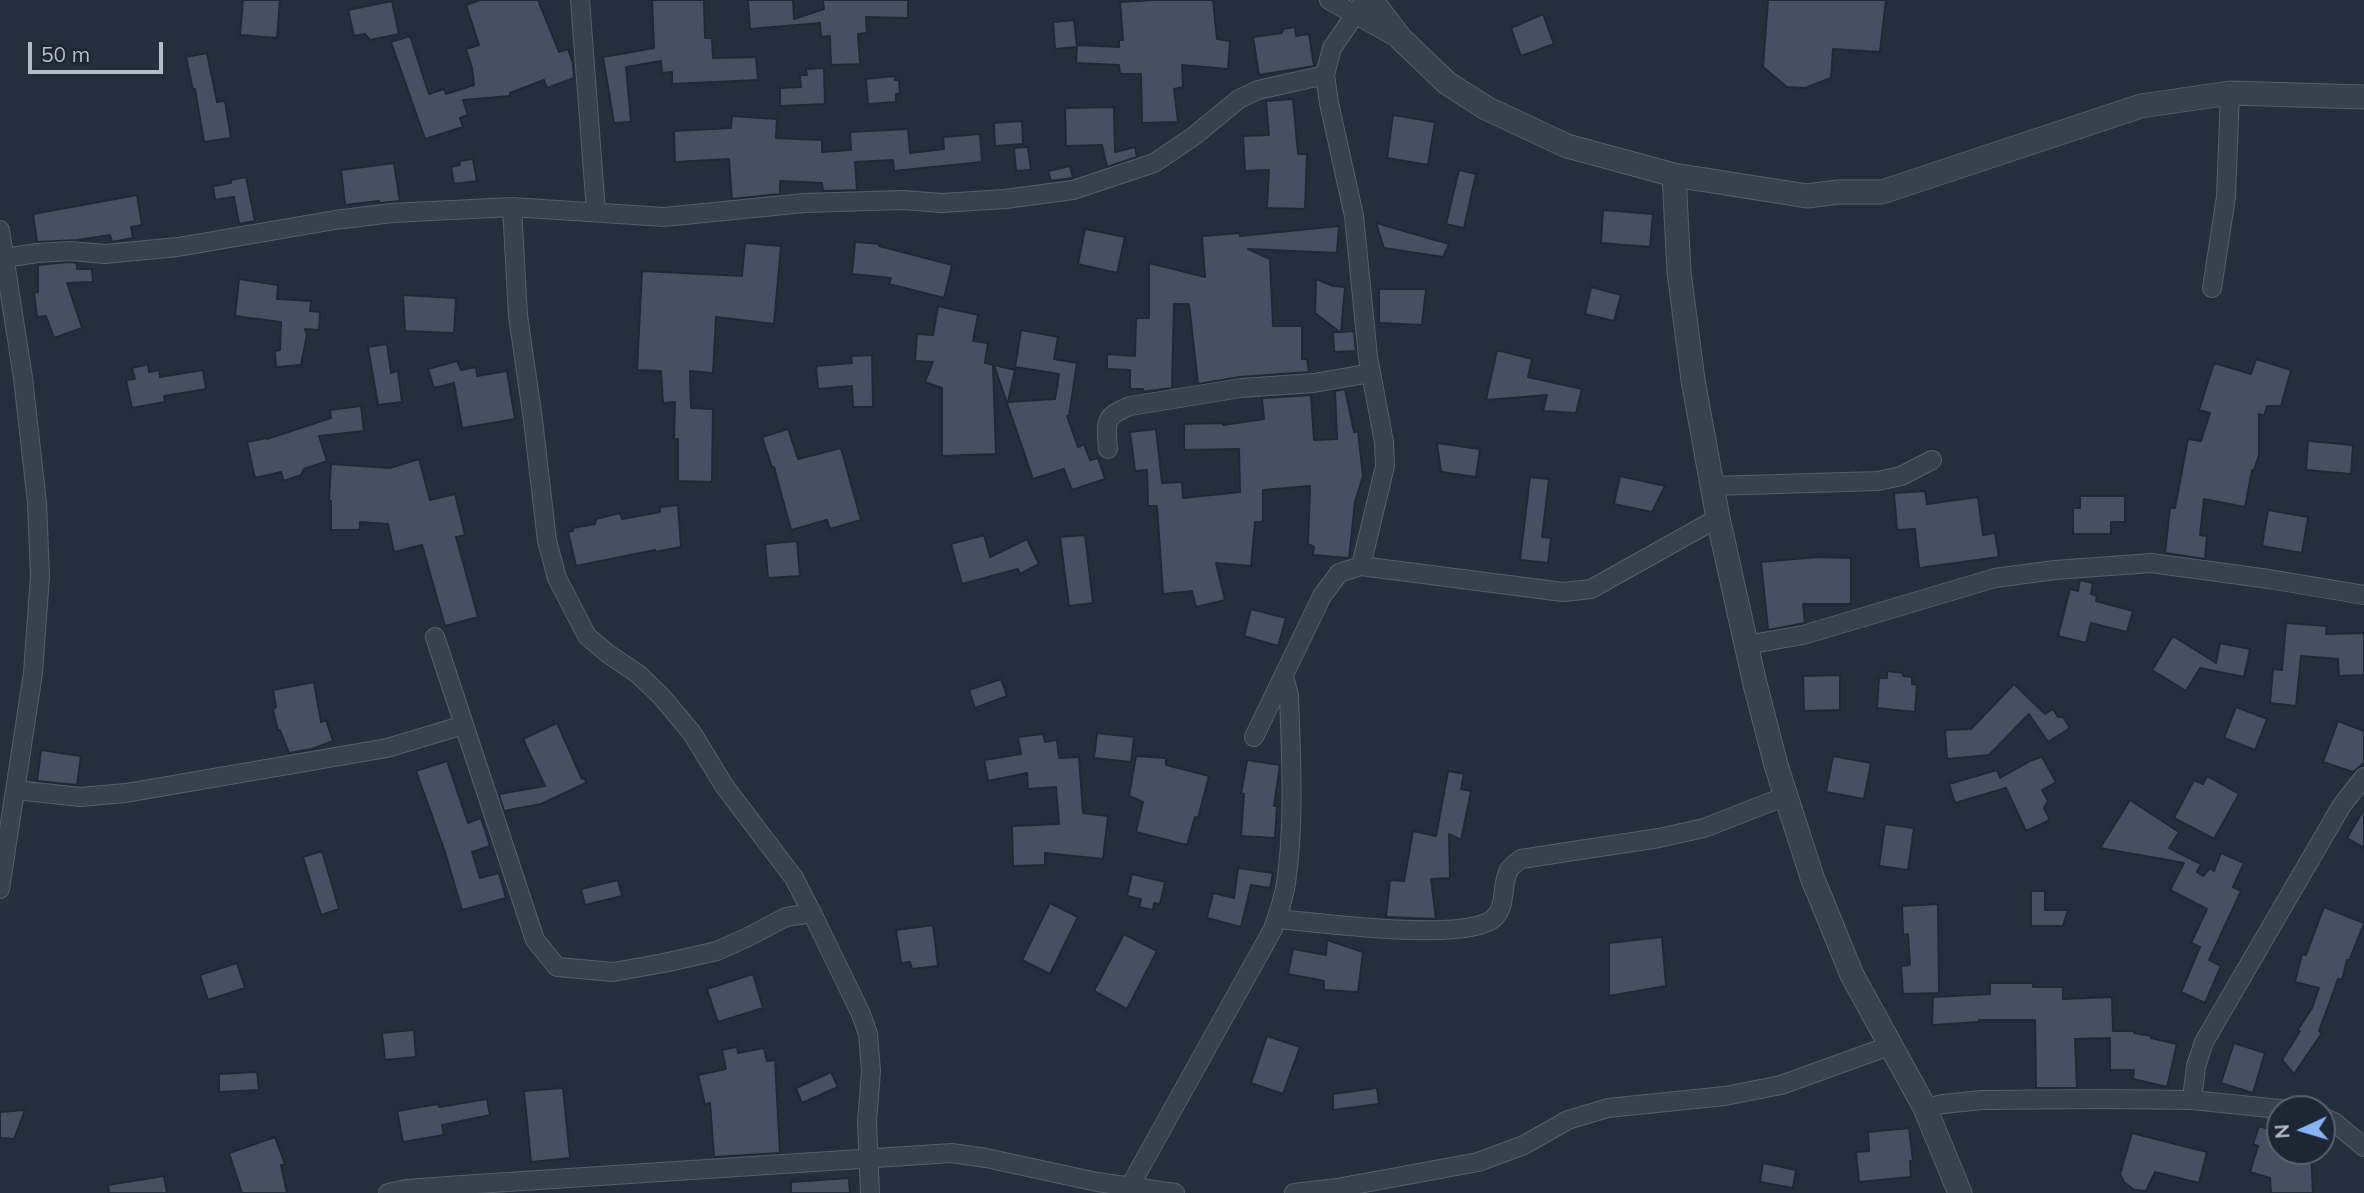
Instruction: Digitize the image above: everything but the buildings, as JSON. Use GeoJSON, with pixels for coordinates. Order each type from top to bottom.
{"type":"FeatureCollection","features":[{"type":"Feature","properties":{"kind":"street"},"geometry":{"type":"LineString","coordinates":[[580,0],[596,211]]}},
{"type":"Feature","properties":{"kind":"street"},"geometry":{"type":"LineString","coordinates":[[1329,0],[1363,5],[1447,83],[1486,108],[1567,146],[1674,175],[1807,196],[1838,192],[1882,192],[2141,106],[2230,93],[2364,97]]}},
{"type":"Feature","properties":{"kind":"street"},"geometry":{"type":"LineString","coordinates":[[1361,566],[1385,467],[1384,442],[1371,373],[1354,216],[1325,75],[1332,48],[1363,5]]}},
{"type":"Feature","properties":{"kind":"street"},"geometry":{"type":"LineString","coordinates":[[4,258],[38,253],[70,251],[105,254],[178,247],[392,213],[512,207],[664,217],[804,204],[903,200],[942,203],[1073,190],[1154,163],[1195,136],[1239,99],[1258,90],[1325,75]]}},
{"type":"Feature","properties":{"kind":"street"},"geometry":{"type":"LineString","coordinates":[[2212,288],[2227,197],[2230,93]]}},
{"type":"Feature","properties":{"kind":"street"},"geometry":{"type":"LineString","coordinates":[[1674,175],[1679,272],[1693,380],[1718,518],[1776,765],[1812,877],[1852,975],[1925,1108],[1960,1193]]}},
{"type":"Feature","properties":{"kind":"street"},"geometry":{"type":"LineString","coordinates":[[512,207],[518,316],[547,541],[557,578],[587,636],[638,674],[661,696],[692,733],[725,787],[794,878],[812,913],[868,1034],[871,1070],[867,1122],[870,1193]]}},
{"type":"Feature","properties":{"kind":"street"},"geometry":{"type":"LineString","coordinates":[[0,230],[23,378],[37,503],[40,576],[33,673],[0,889]]}},
{"type":"Feature","properties":{"kind":"street"},"geometry":{"type":"LineString","coordinates":[[1108,449],[1107,425],[1113,413],[1130,406],[1241,388],[1314,383],[1371,373]]}},
{"type":"Feature","properties":{"kind":"street"},"geometry":{"type":"LineString","coordinates":[[1712,486],[1878,481],[1901,476],[1933,460]]}},
{"type":"Feature","properties":{"kind":"street"},"geometry":{"type":"LineString","coordinates":[[1254,737],[1322,596],[1339,573],[1361,566],[1563,592],[1591,589],[1718,518]]}},
{"type":"Feature","properties":{"kind":"street"},"geometry":{"type":"LineString","coordinates":[[1746,645],[1803,635],[1995,578],[2055,569],[2151,564],[2269,579],[2364,595]]}},
{"type":"Feature","properties":{"kind":"street"},"geometry":{"type":"LineString","coordinates":[[435,637],[536,940],[557,967],[613,972],[664,963],[717,951],[786,917],[812,913]]}},
{"type":"Feature","properties":{"kind":"street"},"geometry":{"type":"LineString","coordinates":[[1130,1186],[1273,929],[1286,884],[1292,805],[1289,695],[1284,677]]}},
{"type":"Feature","properties":{"kind":"street"},"geometry":{"type":"LineString","coordinates":[[16,790],[80,797],[126,793],[387,748],[464,725]]}},
{"type":"Feature","properties":{"kind":"street"},"geometry":{"type":"LineString","coordinates":[[2192,1100],[2196,1066],[2204,1042],[2342,805],[2364,778]]}},
{"type":"Feature","properties":{"kind":"street"},"geometry":{"type":"LineString","coordinates":[[1276,919],[1414,931],[1478,927],[1495,917],[1502,902],[1508,871],[1521,859],[1693,831],[1786,796]]}},
{"type":"Feature","properties":{"kind":"street"},"geometry":{"type":"LineString","coordinates":[[1294,1193],[1337,1188],[1478,1162],[1524,1145],[1568,1119],[1608,1108],[1725,1096],[1782,1085],[1889,1045]]}},
{"type":"Feature","properties":{"kind":"street"},"geometry":{"type":"LineString","coordinates":[[1925,1108],[1982,1100],[2192,1100],[2266,1108]]}},
{"type":"Feature","properties":{"kind":"street"},"geometry":{"type":"LineString","coordinates":[[2336,1124],[2364,1147]]}},
{"type":"Feature","properties":{"kind":"street"},"geometry":{"type":"LineString","coordinates":[[388,1193],[406,1189],[462,1189],[952,1153],[1175,1193]]}}]}
